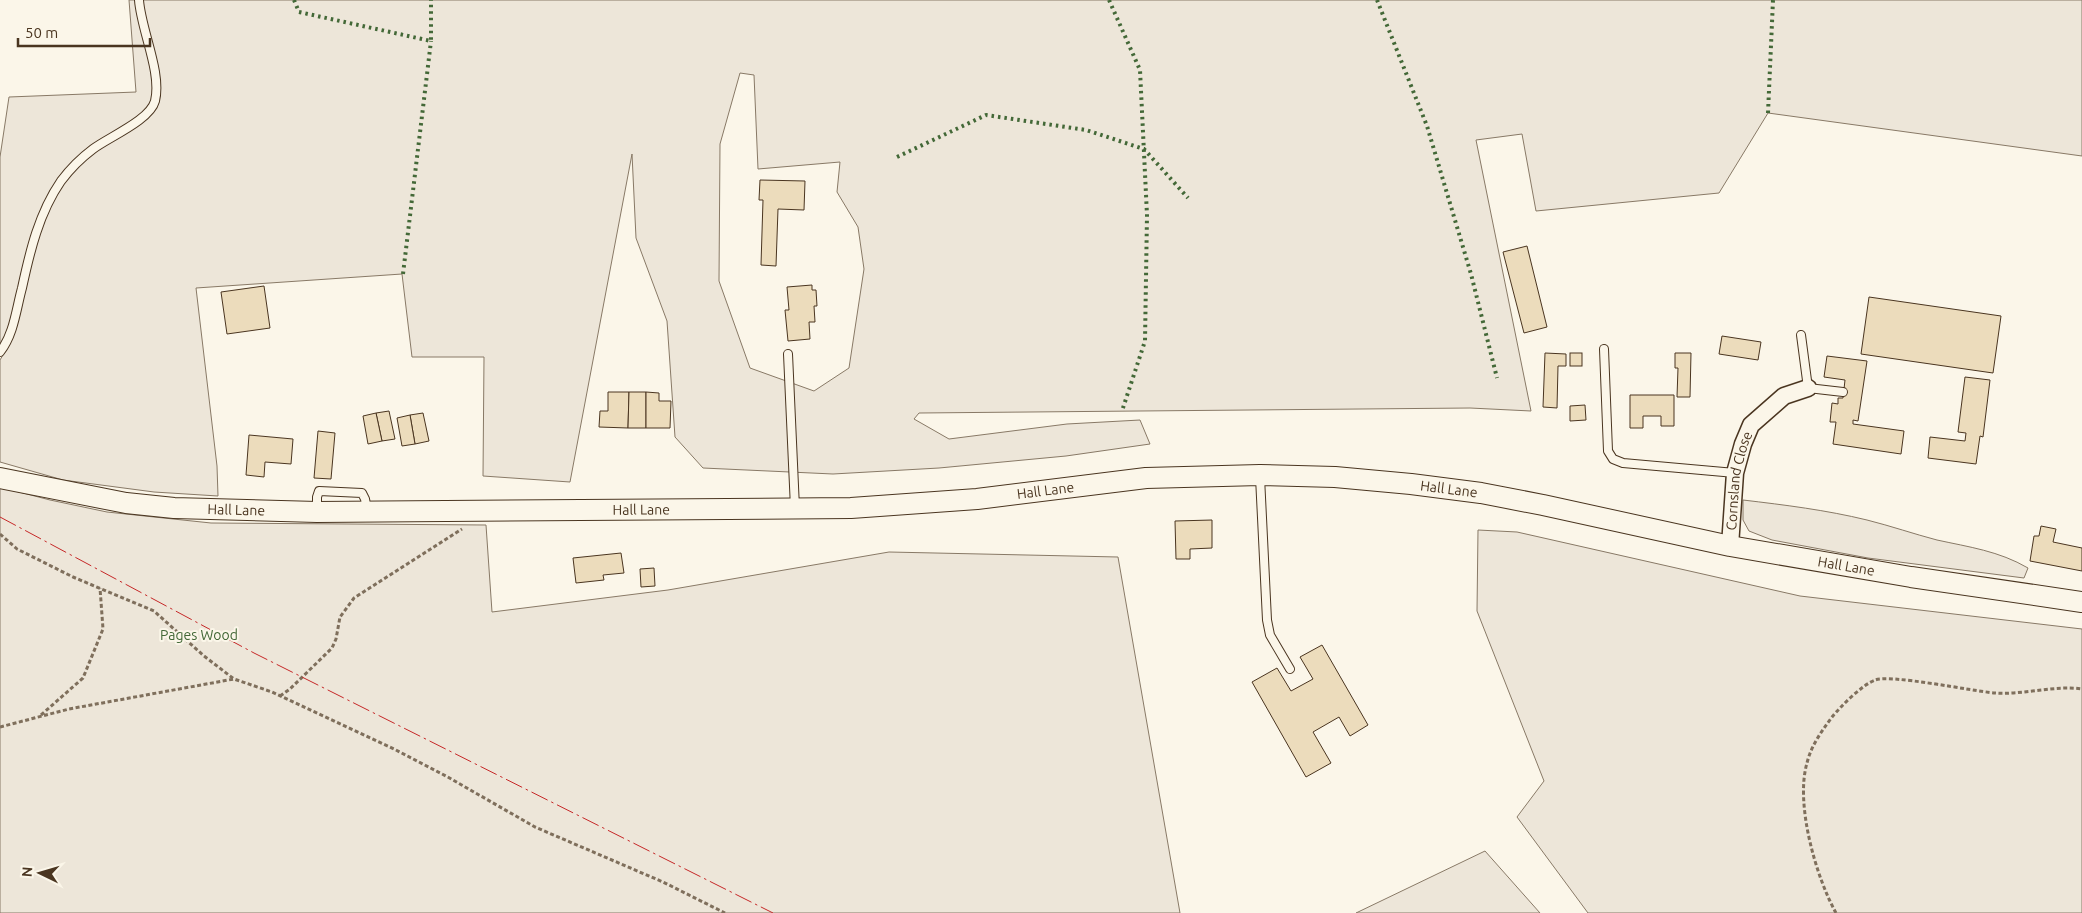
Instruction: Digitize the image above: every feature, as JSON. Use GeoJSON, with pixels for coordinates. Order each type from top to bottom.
{"type":"FeatureCollection","features":[{"type":"Feature","properties":{"kind":"street","name":"Cornsland Close"},"geometry":{"type":"LineString","coordinates":[[1730,546],[1735,473],[1742,444],[1751,424],[1784,396],[1808,388]]}},
{"type":"Feature","properties":{"kind":"street","name":"Hall Lane"},"geometry":{"type":"LineString","coordinates":[[0,478],[126,503],[183,509],[367,512],[795,510],[913,505],[1146,478],[1260,475],[1345,478],[1481,493],[1730,546],[1911,577],[2082,602]]}},
{"type":"Feature","properties":{"kind":"lane"},"geometry":{"type":"LineString","coordinates":[[0,352],[10,337],[34,239],[41,219],[61,181],[78,161],[94,148],[146,115],[154,104],[156,92],[155,78],[139,0]]}},
{"type":"Feature","properties":{"kind":"lane"},"geometry":{"type":"LineString","coordinates":[[1801,335],[1808,388],[1843,392]]}},
{"type":"Feature","properties":{"kind":"lane"},"geometry":{"type":"LineString","coordinates":[[1604,349],[1608,451],[1613,459],[1623,463],[1735,473]]}},
{"type":"Feature","properties":{"kind":"lane"},"geometry":{"type":"LineString","coordinates":[[788,354],[795,510]]}},
{"type":"Feature","properties":{"kind":"lane"},"geometry":{"type":"LineString","coordinates":[[1260,475],[1266,620],[1270,635],[1290,669]]}},
{"type":"Feature","properties":{"kind":"path"},"geometry":{"type":"LineString","coordinates":[[280,696],[290,689],[332,648],[336,639],[340,617],[354,598],[468,525],[469,511]]}},
{"type":"Feature","properties":{"kind":"path"},"geometry":{"type":"LineString","coordinates":[[0,534],[17,549],[154,611],[204,656],[234,679],[280,696],[446,776],[535,826],[663,882],[725,913]]}},
{"type":"Feature","properties":{"kind":"path"},"geometry":{"type":"LineString","coordinates":[[40,716],[83,678],[103,629],[100,588]]}},
{"type":"Feature","properties":{"kind":"path"},"geometry":{"type":"LineString","coordinates":[[0,727],[40,716],[147,694],[234,679]]}},
{"type":"Feature","properties":{"kind":"path"},"geometry":{"type":"LineString","coordinates":[[1836,913],[1819,878],[1806,825],[1803,782],[1806,763],[1816,738],[1842,704],[1875,680],[1898,680],[1997,693],[2082,689]]}},
{"type":"Feature","properties":{"kind":"green space"},"geometry":{"type":"Polygon","coordinates":[[[129,0],[2082,0],[2082,156],[1768,113],[1719,193],[1536,211],[1522,134],[1476,140],[1531,411],[1470,408],[919,413],[914,419],[949,439],[1067,424],[1140,420],[1150,444],[1066,456],[939,468],[833,474],[703,468],[675,437],[667,321],[636,238],[632,154],[570,482],[483,476],[484,357],[412,357],[402,274],[196,288],[217,466],[218,496],[154,492],[63,480],[0,462],[0,360],[3,355],[0,354],[0,157],[9,97],[136,92],[129,0]],[[740,73],[720,144],[719,281],[750,368],[814,391],[849,368],[864,269],[858,227],[837,192],[840,162],[758,169],[754,75],[740,73]]]}},
{"type":"Feature","properties":{"kind":"green space","name":"Pages Wood"},"geometry":{"type":"Polygon","coordinates":[[[0,487],[107,512],[211,523],[486,525],[492,612],[668,590],[889,552],[1118,557],[1180,913],[0,913],[0,487]]]}},
{"type":"Feature","properties":{"kind":"green space"},"geometry":{"type":"Polygon","coordinates":[[[1743,500],[1852,516],[2006,557],[2028,568],[2024,578],[1868,558],[1772,540],[1749,531],[1743,520],[1743,500]]]}},
{"type":"Feature","properties":{"kind":"green space"},"geometry":{"type":"Polygon","coordinates":[[[1478,530],[1517,532],[1800,596],[2082,629],[2082,913],[1588,913],[1517,817],[1544,781],[1477,611],[1478,530]]]}},
{"type":"Feature","properties":{"kind":"green space"},"geometry":{"type":"Polygon","coordinates":[[[1485,851],[1540,913],[1356,913],[1485,851]]]}},
{"type":"Feature","properties":{"kind":"building"},"geometry":{"type":"Polygon","coordinates":[[[760,180],[805,181],[804,210],[778,209],[776,266],[761,265],[763,200],[759,200],[760,180]]]}},
{"type":"Feature","properties":{"kind":"building"},"geometry":{"type":"Polygon","coordinates":[[[1527,246],[1547,327],[1524,333],[1503,252],[1527,246]]]}},
{"type":"Feature","properties":{"kind":"building"},"geometry":{"type":"Polygon","coordinates":[[[812,285],[812,290],[816,290],[817,306],[814,306],[815,322],[809,322],[810,339],[788,341],[785,310],[789,310],[787,287],[812,285]]]}},
{"type":"Feature","properties":{"kind":"building"},"geometry":{"type":"Polygon","coordinates":[[[264,286],[270,328],[227,334],[221,292],[264,286]]]}},
{"type":"Feature","properties":{"kind":"building"},"geometry":{"type":"Polygon","coordinates":[[[1869,297],[2001,316],[1993,373],[1861,354],[1869,297]]]}},
{"type":"Feature","properties":{"kind":"building"},"geometry":{"type":"Polygon","coordinates":[[[1722,336],[1761,342],[1758,360],[1719,354],[1722,336]]]}},
{"type":"Feature","properties":{"kind":"building"},"geometry":{"type":"Polygon","coordinates":[[[1545,353],[1566,354],[1566,366],[1558,366],[1557,408],[1543,407],[1545,353]]]}},
{"type":"Feature","properties":{"kind":"building"},"geometry":{"type":"Polygon","coordinates":[[[1570,353],[1582,353],[1582,366],[1570,366],[1570,353]]]}},
{"type":"Feature","properties":{"kind":"building"},"geometry":{"type":"Polygon","coordinates":[[[1675,353],[1691,353],[1690,397],[1677,397],[1678,368],[1675,368],[1675,353]]]}},
{"type":"Feature","properties":{"kind":"building"},"geometry":{"type":"Polygon","coordinates":[[[1827,356],[1867,361],[1858,421],[1853,420],[1853,424],[1904,431],[1901,454],[1833,444],[1836,422],[1830,422],[1832,403],[1838,404],[1838,398],[1843,398],[1845,380],[1824,377],[1827,356]]]}},
{"type":"Feature","properties":{"kind":"building"},"geometry":{"type":"Polygon","coordinates":[[[1965,377],[1990,380],[1983,437],[1980,436],[1976,464],[1928,458],[1930,437],[1965,441],[1966,433],[1958,432],[1965,377]]]}},
{"type":"Feature","properties":{"kind":"building"},"geometry":{"type":"Polygon","coordinates":[[[608,392],[629,392],[628,428],[599,427],[600,411],[608,411],[608,392]]]}},
{"type":"Feature","properties":{"kind":"building"},"geometry":{"type":"Polygon","coordinates":[[[629,392],[646,392],[646,428],[628,428],[629,392]]]}},
{"type":"Feature","properties":{"kind":"building"},"geometry":{"type":"Polygon","coordinates":[[[646,392],[659,393],[659,401],[671,401],[670,428],[646,428],[646,392]]]}},
{"type":"Feature","properties":{"kind":"building"},"geometry":{"type":"Polygon","coordinates":[[[1630,395],[1674,395],[1674,426],[1661,426],[1661,416],[1643,416],[1643,428],[1630,428],[1630,395]]]}},
{"type":"Feature","properties":{"kind":"building"},"geometry":{"type":"Polygon","coordinates":[[[1585,405],[1586,420],[1570,421],[1570,406],[1585,405]]]}},
{"type":"Feature","properties":{"kind":"building"},"geometry":{"type":"Polygon","coordinates":[[[389,411],[395,439],[382,441],[376,413],[389,411]]]}},
{"type":"Feature","properties":{"kind":"building"},"geometry":{"type":"Polygon","coordinates":[[[376,413],[382,441],[368,444],[363,416],[376,413]]]}},
{"type":"Feature","properties":{"kind":"building"},"geometry":{"type":"Polygon","coordinates":[[[423,413],[429,441],[415,444],[410,415],[423,413]]]}},
{"type":"Feature","properties":{"kind":"building"},"geometry":{"type":"Polygon","coordinates":[[[410,415],[415,444],[402,446],[397,418],[410,415]]]}},
{"type":"Feature","properties":{"kind":"building"},"geometry":{"type":"Polygon","coordinates":[[[318,431],[335,433],[331,479],[314,478],[318,431]]]}},
{"type":"Feature","properties":{"kind":"building"},"geometry":{"type":"Polygon","coordinates":[[[249,435],[293,439],[291,464],[265,462],[264,477],[246,475],[249,435]]]}},
{"type":"Feature","properties":{"kind":"building"},"geometry":{"type":"Polygon","coordinates":[[[1212,520],[1212,548],[1190,549],[1190,559],[1176,559],[1175,521],[1212,520]]]}},
{"type":"Feature","properties":{"kind":"building"},"geometry":{"type":"Polygon","coordinates":[[[2041,526],[2056,529],[2053,542],[2082,548],[2082,571],[2030,561],[2034,536],[2039,536],[2041,526]]]}},
{"type":"Feature","properties":{"kind":"building"},"geometry":{"type":"Polygon","coordinates":[[[621,553],[624,573],[603,575],[604,580],[576,583],[573,558],[621,553]]]}},
{"type":"Feature","properties":{"kind":"building"},"geometry":{"type":"Polygon","coordinates":[[[654,568],[655,586],[641,587],[640,569],[654,568]]]}},
{"type":"Feature","properties":{"kind":"building"},"geometry":{"type":"Polygon","coordinates":[[[1322,645],[1368,725],[1350,736],[1339,717],[1313,732],[1331,763],[1306,777],[1252,682],[1277,668],[1291,691],[1313,679],[1300,657],[1322,645]]]}},
{"type":"Feature","properties":{"kind":"hedge"},"geometry":{"type":"LineString","coordinates":[[294,0],[299,12],[431,41],[431,0]]}},
{"type":"Feature","properties":{"kind":"hedge"},"geometry":{"type":"LineString","coordinates":[[1109,0],[1140,70],[1147,215],[1145,341],[1122,411]]}},
{"type":"Feature","properties":{"kind":"hedge"},"geometry":{"type":"LineString","coordinates":[[1377,0],[1427,126],[1471,274],[1497,378]]}},
{"type":"Feature","properties":{"kind":"hedge"},"geometry":{"type":"LineString","coordinates":[[1768,113],[1773,0]]}},
{"type":"Feature","properties":{"kind":"hedge"},"geometry":{"type":"LineString","coordinates":[[403,274],[431,41]]}},
{"type":"Feature","properties":{"kind":"hedge"},"geometry":{"type":"LineString","coordinates":[[897,157],[986,115],[1086,130],[1144,149],[1188,198]]}},
{"type":"Feature","properties":{"kind":"power"},"geometry":{"type":"LineString","coordinates":[[0,517],[254,653],[773,913]]}}]}
